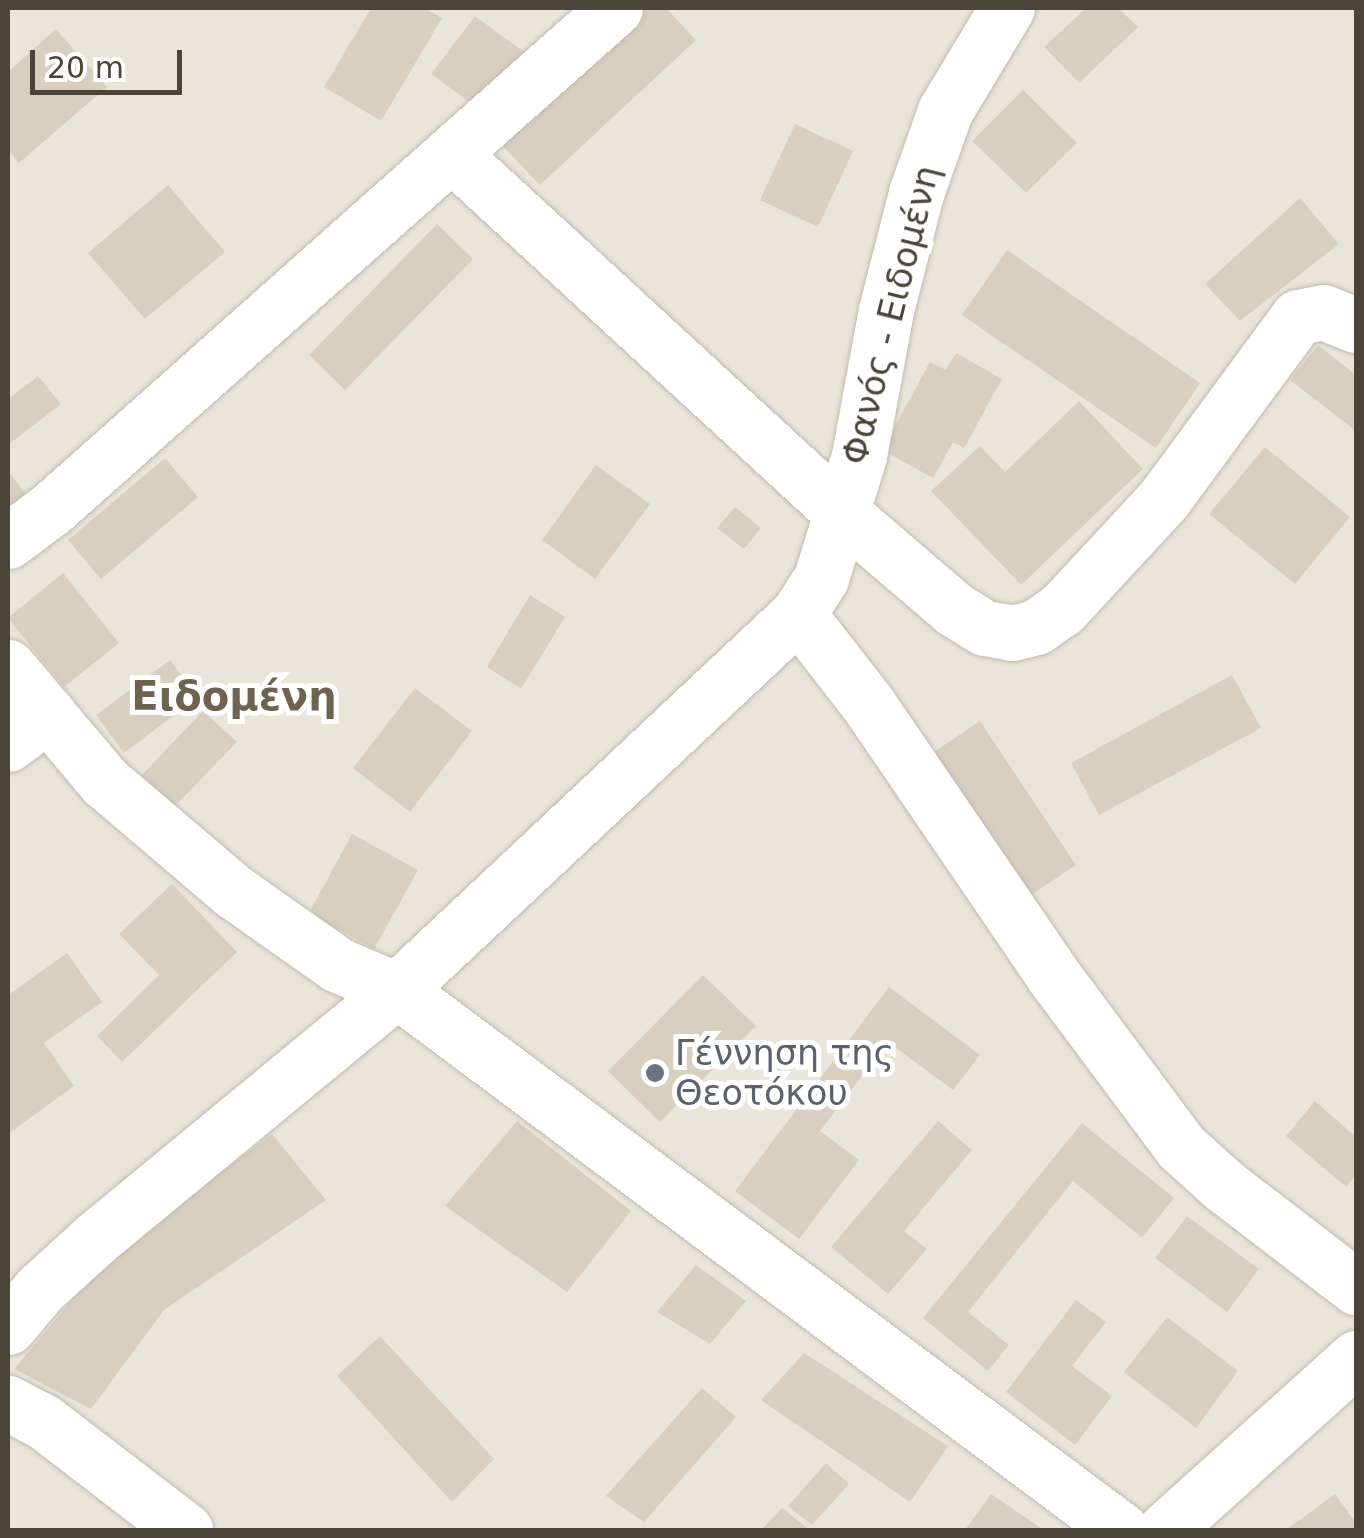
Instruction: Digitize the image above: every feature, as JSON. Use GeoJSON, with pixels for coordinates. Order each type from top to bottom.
{"type":"FeatureCollection","features":[{"type":"Feature","properties":{"kind":"street"},"geometry":{"type":"LineString","coordinates":[[8,541],[51,509],[615,8]]}},
{"type":"Feature","properties":{"kind":"street","name":"Φανός - Ειδομένη"},"geometry":{"type":"LineString","coordinates":[[809,596],[842,514],[916,192],[945,111],[1007,8]]}},
{"type":"Feature","properties":{"kind":"street"},"geometry":{"type":"LineString","coordinates":[[453,155],[842,514],[932,591],[985,628],[1012,633],[1036,626],[1062,608],[1164,500],[1298,318],[1324,312],[1356,326]]}},
{"type":"Feature","properties":{"kind":"street"},"geometry":{"type":"LineString","coordinates":[[8,1326],[40,1289],[96,1238],[398,990],[809,596],[891,735],[1052,974],[1182,1147],[1224,1185],[1356,1286]]}},
{"type":"Feature","properties":{"kind":"street"},"geometry":{"type":"LineString","coordinates":[[8,667],[28,729],[105,782],[234,891],[338,965],[398,990],[1120,1530]]}},
{"type":"Feature","properties":{"kind":"street"},"geometry":{"type":"LineString","coordinates":[[1165,1530],[1356,1358]]}},
{"type":"Feature","properties":{"kind":"street"},"geometry":{"type":"LineString","coordinates":[[8,1404],[44,1422],[185,1530]]}},
{"type":"Feature","properties":{"kind":"shaded area"},"geometry":{"type":"Polygon","coordinates":[[[8,8],[1356,8],[1356,1530],[8,1530],[8,8]]]}},
{"type":"Feature","properties":{"kind":"building"},"geometry":{"type":"Polygon","coordinates":[[[371,8],[424,8],[442,18],[381,121],[324,87],[371,8]]]}},
{"type":"Feature","properties":{"kind":"building"},"geometry":{"type":"Polygon","coordinates":[[[644,8],[666,8],[696,40],[540,185],[499,142],[644,8]]]}},
{"type":"Feature","properties":{"kind":"building"},"geometry":{"type":"Polygon","coordinates":[[[1086,8],[1118,8],[1138,27],[1079,83],[1044,47],[1086,8]]]}},
{"type":"Feature","properties":{"kind":"building"},"geometry":{"type":"Polygon","coordinates":[[[475,16],[531,57],[487,115],[431,74],[475,16]]]}},
{"type":"Feature","properties":{"kind":"building"},"geometry":{"type":"Polygon","coordinates":[[[56,29],[107,87],[19,163],[8,149],[8,72],[56,29]]]}},
{"type":"Feature","properties":{"kind":"building"},"geometry":{"type":"Polygon","coordinates":[[[1023,90],[1077,143],[1026,193],[972,141],[1023,90]]]}},
{"type":"Feature","properties":{"kind":"building"},"geometry":{"type":"Polygon","coordinates":[[[795,124],[853,151],[818,227],[760,200],[795,124]]]}},
{"type":"Feature","properties":{"kind":"building"},"geometry":{"type":"Polygon","coordinates":[[[168,185],[225,252],[145,319],[88,253],[168,185]]]}},
{"type":"Feature","properties":{"kind":"building"},"geometry":{"type":"Polygon","coordinates":[[[1300,198],[1339,244],[1240,321],[1205,284],[1300,198]]]}},
{"type":"Feature","properties":{"kind":"building"},"geometry":{"type":"Polygon","coordinates":[[[437,224],[473,259],[345,390],[309,355],[437,224]]]}},
{"type":"Feature","properties":{"kind":"building"},"geometry":{"type":"Polygon","coordinates":[[[1007,250],[1200,383],[1156,448],[962,315],[1007,250]]]}},
{"type":"Feature","properties":{"kind":"building"},"geometry":{"type":"Polygon","coordinates":[[[1318,345],[1356,375],[1356,431],[1290,380],[1318,345]]]}},
{"type":"Feature","properties":{"kind":"building"},"geometry":{"type":"Polygon","coordinates":[[[956,353],[1002,379],[964,448],[953,442],[933,478],[882,450],[930,362],[946,370],[956,353]]]}},
{"type":"Feature","properties":{"kind":"building"},"geometry":{"type":"Polygon","coordinates":[[[38,376],[61,404],[8,445],[8,399],[38,376]]]}},
{"type":"Feature","properties":{"kind":"building"},"geometry":{"type":"Polygon","coordinates":[[[1079,401],[1143,469],[1021,585],[931,491],[980,446],[1005,472],[1079,401]]]}},
{"type":"Feature","properties":{"kind":"building"},"geometry":{"type":"Polygon","coordinates":[[[1265,447],[1350,517],[1295,584],[1209,514],[1265,447]]]}},
{"type":"Feature","properties":{"kind":"building"},"geometry":{"type":"Polygon","coordinates":[[[165,458],[198,497],[101,579],[68,540],[165,458]]]}},
{"type":"Feature","properties":{"kind":"building"},"geometry":{"type":"Polygon","coordinates":[[[596,465],[650,504],[595,579],[542,540],[596,465]]]}},
{"type":"Feature","properties":{"kind":"building"},"geometry":{"type":"Polygon","coordinates":[[[8,471],[28,497],[8,512],[8,471]]]}},
{"type":"Feature","properties":{"kind":"building"},"geometry":{"type":"Polygon","coordinates":[[[735,507],[761,528],[744,549],[717,528],[735,507]]]}},
{"type":"Feature","properties":{"kind":"building"},"geometry":{"type":"Polygon","coordinates":[[[63,573],[119,643],[64,687],[8,618],[63,573]]]}},
{"type":"Feature","properties":{"kind":"building"},"geometry":{"type":"Polygon","coordinates":[[[530,595],[565,617],[521,689],[487,667],[530,595]]]}},
{"type":"Feature","properties":{"kind":"building"},"geometry":{"type":"Polygon","coordinates":[[[170,660],[198,697],[124,753],[96,715],[170,660]]]}},
{"type":"Feature","properties":{"kind":"building"},"geometry":{"type":"Polygon","coordinates":[[[1232,675],[1261,728],[1099,815],[1071,763],[1232,675]]]}},
{"type":"Feature","properties":{"kind":"building"},"geometry":{"type":"Polygon","coordinates":[[[415,688],[472,731],[410,812],[353,768],[415,688]]]}},
{"type":"Feature","properties":{"kind":"building"},"geometry":{"type":"Polygon","coordinates":[[[203,711],[237,742],[174,807],[141,776],[203,711]]]}},
{"type":"Feature","properties":{"kind":"building"},"geometry":{"type":"Polygon","coordinates":[[[980,721],[1076,865],[1025,899],[928,756],[980,721]]]}},
{"type":"Feature","properties":{"kind":"building"},"geometry":{"type":"Polygon","coordinates":[[[352,834],[418,870],[374,949],[309,913],[352,834]]]}},
{"type":"Feature","properties":{"kind":"building"},"geometry":{"type":"Polygon","coordinates":[[[172,884],[237,952],[122,1062],[97,1036],[159,975],[119,934],[172,884]]]}},
{"type":"Feature","properties":{"kind":"building"},"geometry":{"type":"Polygon","coordinates":[[[67,953],[102,1002],[44,1043],[74,1086],[8,1134],[8,995],[67,953]]]}},
{"type":"Feature","properties":{"kind":"building"},"geometry":{"type":"Polygon","coordinates":[[[703,975],[756,1026],[660,1122],[608,1071],[703,975]]]}},
{"type":"Feature","properties":{"kind":"building"},"geometry":{"type":"Polygon","coordinates":[[[889,987],[980,1055],[953,1090],[888,1042],[820,1131],[859,1160],[799,1239],[735,1191],[889,987]]]}},
{"type":"Feature","properties":{"kind":"building"},"geometry":{"type":"Polygon","coordinates":[[[1315,1101],[1356,1137],[1356,1175],[1346,1187],[1286,1136],[1315,1101]]]}},
{"type":"Feature","properties":{"kind":"building"},"geometry":{"type":"Polygon","coordinates":[[[517,1121],[631,1211],[567,1292],[445,1206],[517,1121]]]}},
{"type":"Feature","properties":{"kind":"building"},"geometry":{"type":"Polygon","coordinates":[[[938,1121],[972,1150],[904,1231],[927,1249],[888,1294],[831,1247],[938,1121]]]}},
{"type":"Feature","properties":{"kind":"building"},"geometry":{"type":"Polygon","coordinates":[[[1082,1123],[1174,1198],[1142,1238],[1073,1181],[968,1312],[1009,1345],[988,1371],[923,1318],[1082,1123]]]}},
{"type":"Feature","properties":{"kind":"building"},"geometry":{"type":"Polygon","coordinates":[[[272,1134],[326,1200],[164,1310],[91,1409],[14,1369],[112,1253],[272,1134]]]}},
{"type":"Feature","properties":{"kind":"building"},"geometry":{"type":"Polygon","coordinates":[[[1187,1216],[1259,1269],[1227,1312],[1155,1258],[1187,1216]]]}},
{"type":"Feature","properties":{"kind":"building"},"geometry":{"type":"Polygon","coordinates":[[[696,1265],[746,1301],[710,1344],[657,1312],[696,1265]]]}},
{"type":"Feature","properties":{"kind":"building"},"geometry":{"type":"Polygon","coordinates":[[[1076,1300],[1106,1322],[1072,1366],[1112,1396],[1075,1445],[1006,1392],[1076,1300]]]}},
{"type":"Feature","properties":{"kind":"building"},"geometry":{"type":"Polygon","coordinates":[[[1167,1317],[1238,1371],[1196,1428],[1124,1372],[1167,1317]]]}},
{"type":"Feature","properties":{"kind":"building"},"geometry":{"type":"Polygon","coordinates":[[[380,1336],[494,1459],[452,1502],[337,1376],[380,1336]]]}},
{"type":"Feature","properties":{"kind":"building"},"geometry":{"type":"Polygon","coordinates":[[[804,1353],[948,1446],[910,1502],[761,1400],[804,1353]]]}},
{"type":"Feature","properties":{"kind":"building"},"geometry":{"type":"Polygon","coordinates":[[[702,1388],[736,1417],[644,1522],[606,1496],[702,1388]]]}},
{"type":"Feature","properties":{"kind":"building"},"geometry":{"type":"Polygon","coordinates":[[[826,1463],[849,1484],[812,1525],[788,1506],[826,1463]]]}},
{"type":"Feature","properties":{"kind":"building"},"geometry":{"type":"Polygon","coordinates":[[[991,1494],[1044,1530],[965,1530],[991,1494]]]}},
{"type":"Feature","properties":{"kind":"building"},"geometry":{"type":"Polygon","coordinates":[[[1335,1494],[1356,1523],[1356,1530],[1286,1530],[1335,1494]]]}},
{"type":"Feature","properties":{"kind":"building"},"geometry":{"type":"Polygon","coordinates":[[[782,1508],[810,1530],[761,1530],[782,1508]]]}},
{"type":"Feature","properties":{"kind":"place","name":"Γέννηση της Θεοτόκου"},"geometry":{"type":"Point","coordinates":[655,1073]}},
{"type":"Feature","properties":{"kind":"district","name":"Ειδομένη"},"geometry":{"type":"Point","coordinates":[234,696]}}]}
